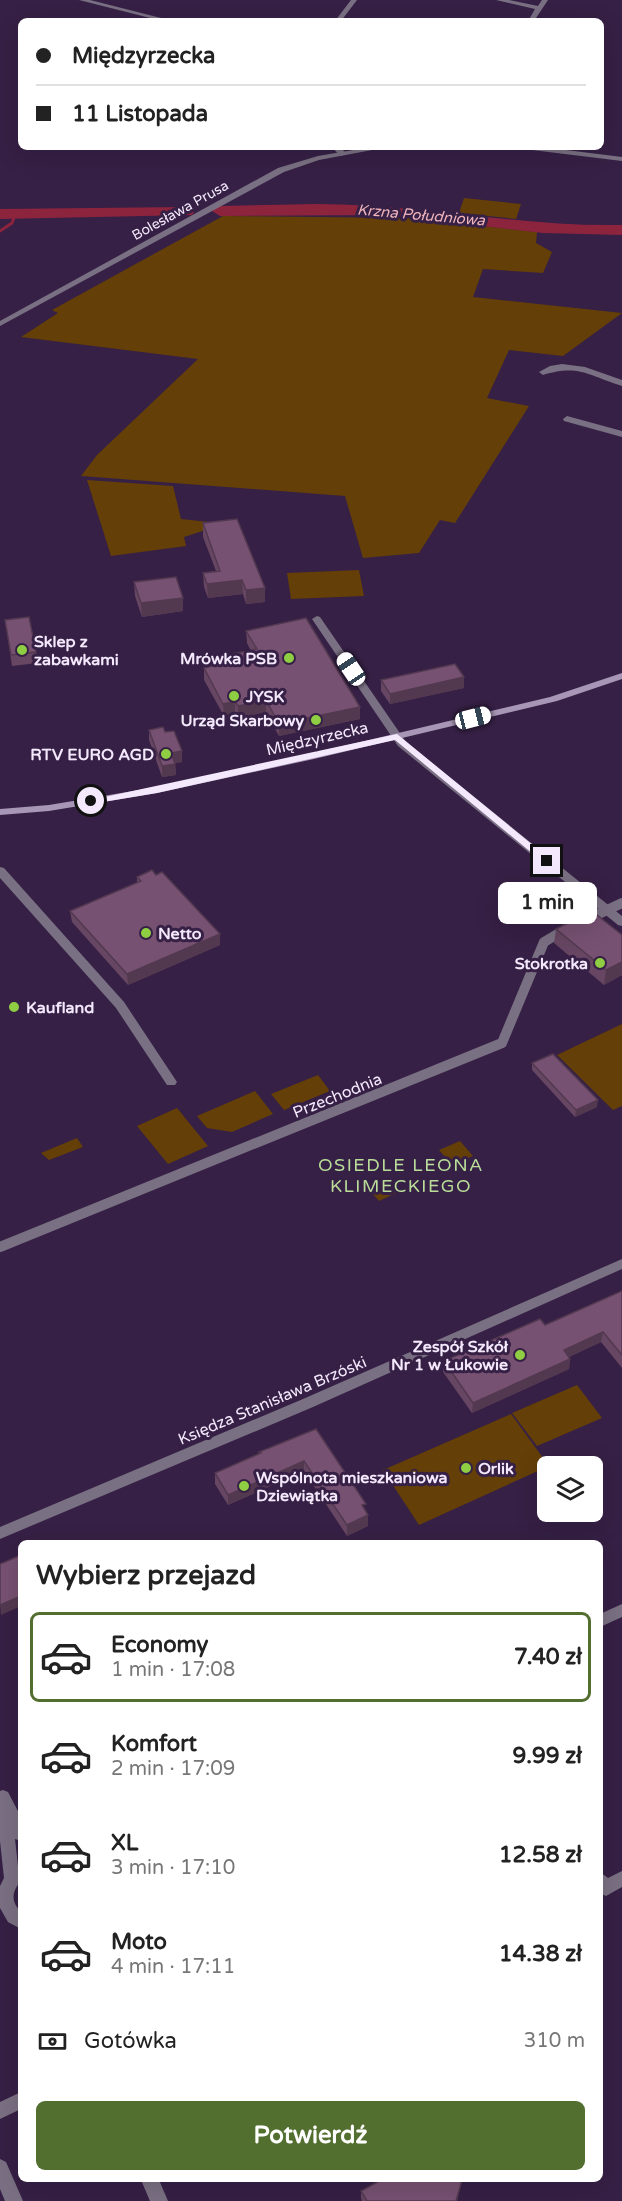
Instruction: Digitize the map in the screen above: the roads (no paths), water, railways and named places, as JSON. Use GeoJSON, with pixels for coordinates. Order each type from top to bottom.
{"type":"FeatureCollection","features":[{"type":"Feature","properties":{"kind":"main road","name":"Międzyrzecka"},"geometry":{"type":"LineString","coordinates":[[0,814],[157,790],[397,737],[569,694],[622,676]]}},
{"type":"Feature","properties":{"kind":"street"},"geometry":{"type":"LineString","coordinates":[[82,0],[157,18]]}},
{"type":"Feature","properties":{"kind":"street"},"geometry":{"type":"LineString","coordinates":[[340,18],[354,0]]}},
{"type":"Feature","properties":{"kind":"street"},"geometry":{"type":"LineString","coordinates":[[499,0],[540,8]]}},
{"type":"Feature","properties":{"kind":"street"},"geometry":{"type":"LineString","coordinates":[[533,18],[545,0]]}},
{"type":"Feature","properties":{"kind":"street"},"geometry":{"type":"LineString","coordinates":[[339,150],[343,154]]}},
{"type":"Feature","properties":{"kind":"street","name":"Bolesława Prusa"},"geometry":{"type":"LineString","coordinates":[[0,324],[281,170],[318,158],[366,150]]}},
{"type":"Feature","properties":{"kind":"street"},"geometry":{"type":"LineString","coordinates":[[548,150],[622,159]]}},
{"type":"Feature","properties":{"kind":"street"},"geometry":{"type":"LineString","coordinates":[[543,372],[553,367],[566,365],[622,383]]}},
{"type":"Feature","properties":{"kind":"street"},"geometry":{"type":"LineString","coordinates":[[567,419],[622,434]]}},
{"type":"Feature","properties":{"kind":"street"},"geometry":{"type":"LineString","coordinates":[[317,619],[397,737],[408,748],[622,922]]}},
{"type":"Feature","properties":{"kind":"street"},"geometry":{"type":"LineString","coordinates":[[0,871],[109,991],[171,1082]]}},
{"type":"Feature","properties":{"kind":"street","name":"Przechodnia"},"geometry":{"type":"LineString","coordinates":[[0,1246],[502,1043],[544,942],[555,933],[622,903]]}},
{"type":"Feature","properties":{"kind":"street","name":"Księdza Stanisława Brzóski"},"geometry":{"type":"LineString","coordinates":[[0,1533],[298,1408],[622,1264]]}},
{"type":"Feature","properties":{"kind":"street"},"geometry":{"type":"LineString","coordinates":[[603,1620],[622,1610]]}},
{"type":"Feature","properties":{"kind":"street"},"geometry":{"type":"LineString","coordinates":[[1,1793],[18,1828]]}},
{"type":"Feature","properties":{"kind":"street"},"geometry":{"type":"LineString","coordinates":[[1,1793],[9,1885],[6,1907],[12,1920]]}},
{"type":"Feature","properties":{"kind":"street"},"geometry":{"type":"LineString","coordinates":[[603,1884],[622,1879]]}},
{"type":"Feature","properties":{"kind":"street"},"geometry":{"type":"LineString","coordinates":[[0,2111],[18,2102]]}},
{"type":"Feature","properties":{"kind":"street"},"geometry":{"type":"LineString","coordinates":[[0,2168],[14,2201]]}},
{"type":"Feature","properties":{"kind":"street"},"geometry":{"type":"LineString","coordinates":[[151,2182],[159,2201]]}},
{"type":"Feature","properties":{"kind":"waterway","name":"Krzna Południowa"},"geometry":{"type":"LineString","coordinates":[[220,211],[316,208],[388,210],[543,228],[622,230]]}},
{"type":"Feature","properties":{"kind":"waterway","name":"Krzna Południowa"},"geometry":{"type":"LineString","coordinates":[[0,214],[186,212]]}},
{"type":"Feature","properties":{"kind":"waterway"},"geometry":{"type":"LineString","coordinates":[[0,231],[12,223],[15,215]]}},
{"type":"Feature","properties":{"kind":"place","name":"Sklep z zabawkami"},"geometry":{"type":"Point","coordinates":[22,650]}},
{"type":"Feature","properties":{"kind":"place","name":"Mrówka PSB"},"geometry":{"type":"Point","coordinates":[289,658]}},
{"type":"Feature","properties":{"kind":"place","name":"JYSK"},"geometry":{"type":"Point","coordinates":[234,696]}},
{"type":"Feature","properties":{"kind":"place","name":"Urząd Skarbowy"},"geometry":{"type":"Point","coordinates":[316,720]}},
{"type":"Feature","properties":{"kind":"place","name":"RTV EURO AGD"},"geometry":{"type":"Point","coordinates":[166,754]}},
{"type":"Feature","properties":{"kind":"place","name":"Netto"},"geometry":{"type":"Point","coordinates":[146,933]}},
{"type":"Feature","properties":{"kind":"place","name":"Stokrotka"},"geometry":{"type":"Point","coordinates":[600,963]}},
{"type":"Feature","properties":{"kind":"place","name":"Kaufland"},"geometry":{"type":"Point","coordinates":[14,1007]}},
{"type":"Feature","properties":{"kind":"place","name":"Zespół Szkół Nr 1 w Łukowie"},"geometry":{"type":"Point","coordinates":[520,1355]}},
{"type":"Feature","properties":{"kind":"place","name":"Orlik"},"geometry":{"type":"Point","coordinates":[466,1468]}},
{"type":"Feature","properties":{"kind":"place","name":"Wspólnota mieszkaniowa Dziewiątka"},"geometry":{"type":"Point","coordinates":[244,1486]}},
{"type":"Feature","properties":{"kind":"district","name":"OSIEDLE LEONA KLIMECKIEGO"},"geometry":{"type":"Point","coordinates":[401,1175]}}]}
